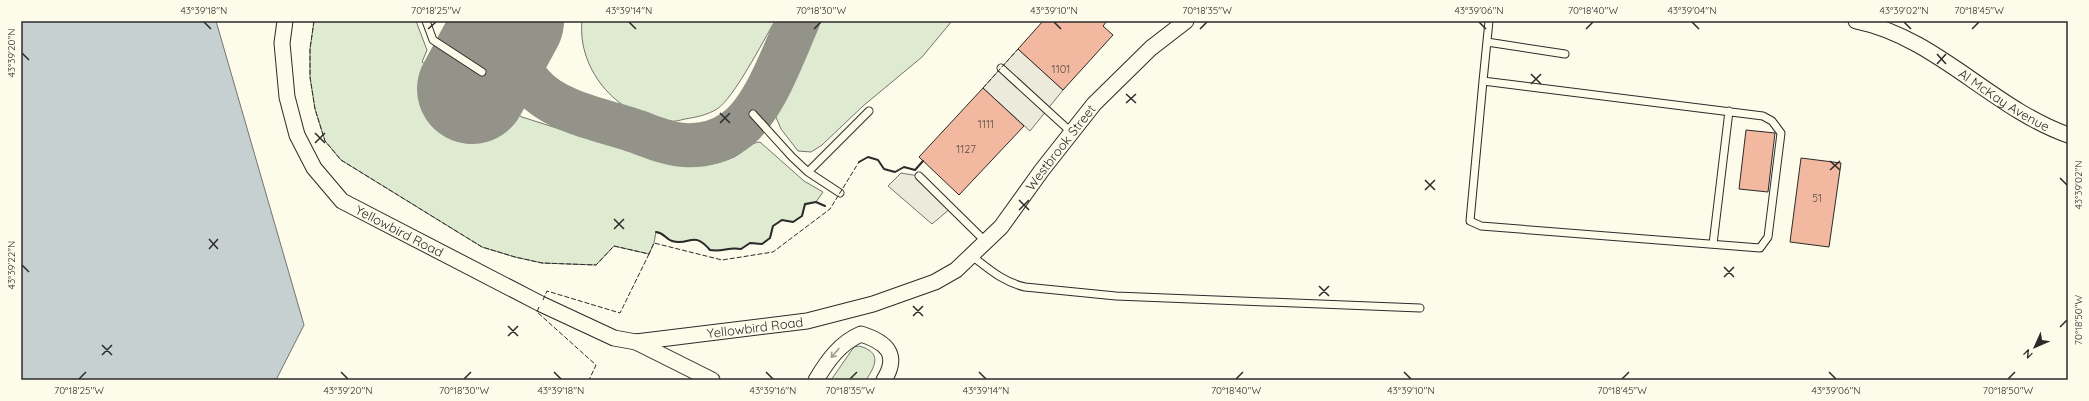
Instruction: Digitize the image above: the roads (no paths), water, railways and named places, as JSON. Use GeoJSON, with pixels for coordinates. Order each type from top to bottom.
{"type":"FeatureCollection","features":[{"type":"Feature","properties":{"kind":"street","name":"Yellowbird Road"},"geometry":{"type":"LineString","coordinates":[[285,21],[282,43],[287,97],[297,135],[314,168],[342,202],[541,304],[614,338],[636,342],[712,380]]}},
{"type":"Feature","properties":{"kind":"street","name":"Westbrook Street"},"geometry":{"type":"LineString","coordinates":[[868,306],[935,282],[956,270],[972,256],[1001,227],[1071,132],[1094,104],[1151,48],[1186,21]]}},
{"type":"Feature","properties":{"kind":"street","name":"Al McKay Avenue"},"geometry":{"type":"LineString","coordinates":[[1856,21],[1870,24],[1911,42],[2026,115],[2068,135]]}},
{"type":"Feature","properties":{"kind":"street","name":"Yellowbird Road"},"geometry":{"type":"LineString","coordinates":[[636,342],[807,321],[868,306]]}},
{"type":"Feature","properties":{"kind":"street"},"geometry":{"type":"LineString","coordinates":[[861,334],[868,306]]}},
{"type":"Feature","properties":{"kind":"street"},"geometry":{"type":"LineString","coordinates":[[816,380],[837,350],[848,340],[861,334],[876,338],[886,345],[891,354],[891,368],[884,380]]}},
{"type":"Feature","properties":{"kind":"lane"},"geometry":{"type":"LineString","coordinates":[[426,21],[433,40],[482,72]]}},
{"type":"Feature","properties":{"kind":"lane"},"geometry":{"type":"LineString","coordinates":[[1483,81],[1729,111],[1763,116],[1772,121],[1781,133],[1768,237],[1765,244],[1760,248],[1481,226],[1470,221],[1483,81],[1489,21]]}},
{"type":"Feature","properties":{"kind":"lane"},"geometry":{"type":"LineString","coordinates":[[1487,42],[1565,54]]}},
{"type":"Feature","properties":{"kind":"lane"},"geometry":{"type":"LineString","coordinates":[[1000,68],[1071,132]]}},
{"type":"Feature","properties":{"kind":"lane"},"geometry":{"type":"LineString","coordinates":[[808,172],[869,111]]}},
{"type":"Feature","properties":{"kind":"lane"},"geometry":{"type":"LineString","coordinates":[[1713,244],[1729,111]]}},
{"type":"Feature","properties":{"kind":"lane"},"geometry":{"type":"LineString","coordinates":[[753,114],[808,172],[840,193]]}},
{"type":"Feature","properties":{"kind":"lane"},"geometry":{"type":"LineString","coordinates":[[918,176],[986,242]]}},
{"type":"Feature","properties":{"kind":"lane"},"geometry":{"type":"LineString","coordinates":[[972,256],[999,277],[1011,284],[1025,287],[1116,296],[1420,308]]}}]}
